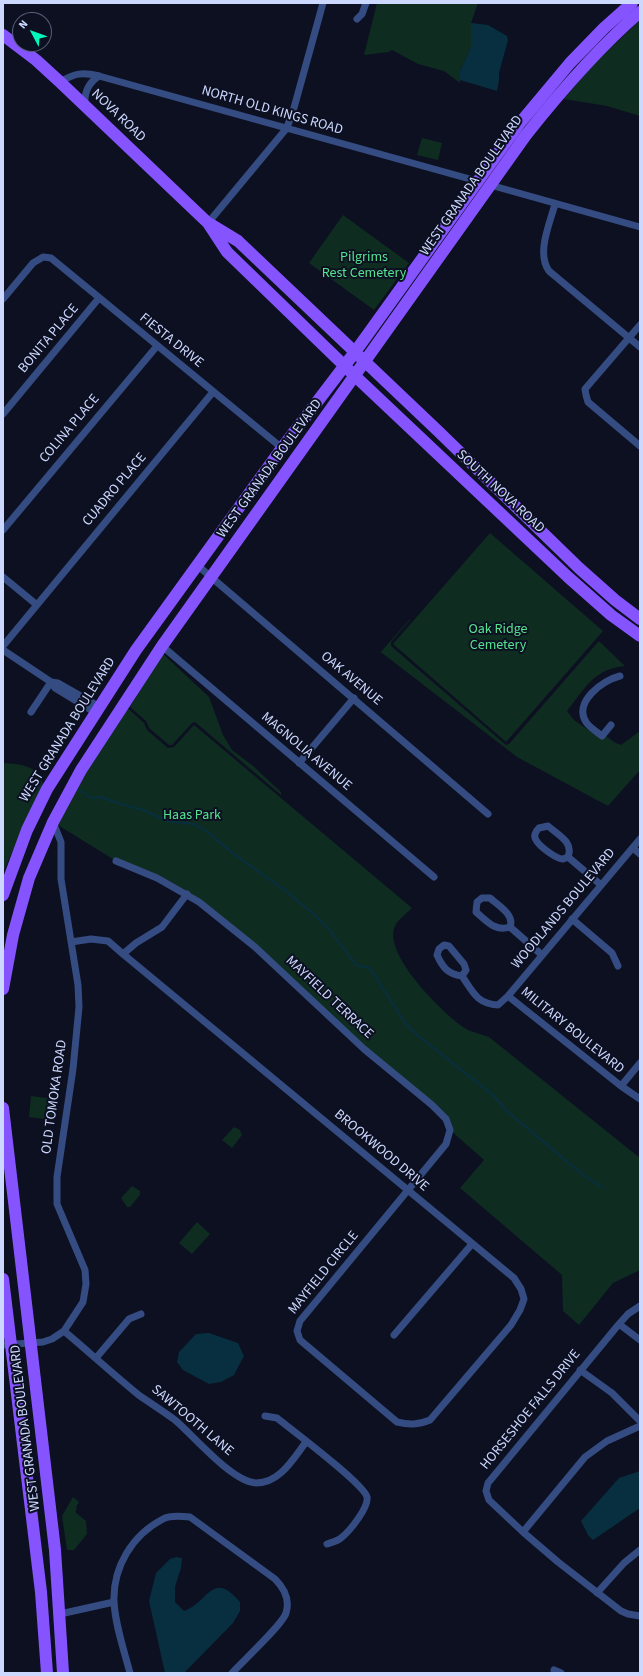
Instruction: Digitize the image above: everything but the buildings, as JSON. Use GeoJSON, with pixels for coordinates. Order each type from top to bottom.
{"type":"FeatureCollection","features":[{"type":"Feature","properties":{"kind":"main road","name":"WEST GRANADA BOULEVARD"},"geometry":{"type":"LineString","coordinates":[[3,895],[26,830],[47,789],[136,650],[161,614],[282,448],[355,352],[477,181],[533,106],[566,67],[632,3]]}},
{"type":"Feature","properties":{"kind":"main road","name":"WEST GRANADA BOULEVARD"},"geometry":{"type":"LineString","coordinates":[[3,989],[6,948],[18,916],[29,878],[53,822],[71,787],[98,744],[162,646],[529,131],[577,73],[606,43],[640,12]]}},
{"type":"Feature","properties":{"kind":"main road"},"geometry":{"type":"LineString","coordinates":[[577,73],[577,62],[612,26],[618,15]]}},
{"type":"Feature","properties":{"kind":"main road","name":"NOVA ROAD"},"geometry":{"type":"LineString","coordinates":[[3,35],[36,60],[60,82],[208,223],[238,241],[365,362]]}},
{"type":"Feature","properties":{"kind":"main road"},"geometry":{"type":"LineString","coordinates":[[529,131],[534,114],[568,73],[566,67]]}},
{"type":"Feature","properties":{"kind":"main road"},"geometry":{"type":"LineString","coordinates":[[490,185],[489,174],[494,158]]}},
{"type":"Feature","properties":{"kind":"main road"},"geometry":{"type":"LineString","coordinates":[[473,210],[478,194],[477,181]]}},
{"type":"Feature","properties":{"kind":"main road","name":"NOVA ROAD"},"geometry":{"type":"LineString","coordinates":[[208,223],[227,252],[344,365]]}},
{"type":"Feature","properties":{"kind":"main road","name":"SOUTH NOVA ROAD"},"geometry":{"type":"LineString","coordinates":[[365,362],[600,587],[640,619]]}},
{"type":"Feature","properties":{"kind":"main road","name":"SOUTH NOVA ROAD"},"geometry":{"type":"LineString","coordinates":[[344,365],[590,597],[640,636]]}},
{"type":"Feature","properties":{"kind":"main road"},"geometry":{"type":"LineString","coordinates":[[467,481],[480,482],[497,490]]}},
{"type":"Feature","properties":{"kind":"main road"},"geometry":{"type":"LineString","coordinates":[[161,614],[157,633],[162,646]]}},
{"type":"Feature","properties":{"kind":"main road"},"geometry":{"type":"LineString","coordinates":[[98,710],[103,724],[98,744]]}},
{"type":"Feature","properties":{"kind":"main road"},"geometry":{"type":"LineString","coordinates":[[47,789],[46,807],[53,822]]}},
{"type":"Feature","properties":{"kind":"main road","name":"WEST GRANADA BOULEVARD"},"geometry":{"type":"LineString","coordinates":[[3,1108],[4,1128],[55,1550],[63,1673]]}},
{"type":"Feature","properties":{"kind":"main road","name":"WEST GRANADA BOULEVARD"},"geometry":{"type":"LineString","coordinates":[[3,1279],[7,1345],[41,1592],[47,1673]]}},
{"type":"Feature","properties":{"kind":"main road"},"geometry":{"type":"LineString","coordinates":[[41,1592],[49,1606],[60,1614]]}},
{"type":"Feature","properties":{"kind":"main road"},"geometry":{"type":"LineString","coordinates":[[43,1617],[53,1626],[62,1644]]}},
{"type":"Feature","properties":{"kind":"street"},"geometry":{"type":"LineString","coordinates":[[208,223],[286,129],[292,115],[323,3]]}},
{"type":"Feature","properties":{"kind":"street"},"geometry":{"type":"LineString","coordinates":[[357,19],[362,14],[366,3]]}},
{"type":"Feature","properties":{"kind":"street","name":"NORTH OLD KINGS ROAD"},"geometry":{"type":"LineString","coordinates":[[60,82],[72,74],[81,73],[99,76],[477,181]]}},
{"type":"Feature","properties":{"kind":"street"},"geometry":{"type":"LineString","coordinates":[[85,105],[84,96],[87,88],[92,80],[99,76]]}},
{"type":"Feature","properties":{"kind":"street"},"geometry":{"type":"LineString","coordinates":[[490,185],[640,227]]}},
{"type":"Feature","properties":{"kind":"street"},"geometry":{"type":"LineString","coordinates":[[555,204],[542,252],[546,266],[549,271],[640,347]]}},
{"type":"Feature","properties":{"kind":"street","name":"FIESTA DRIVE"},"geometry":{"type":"LineString","coordinates":[[3,299],[33,263],[43,256],[51,258],[282,448]]}},
{"type":"Feature","properties":{"kind":"street","name":"BONITA PLACE"},"geometry":{"type":"LineString","coordinates":[[3,414],[99,298]]}},
{"type":"Feature","properties":{"kind":"street"},"geometry":{"type":"LineString","coordinates":[[640,325],[585,388],[588,402],[640,446]]}},
{"type":"Feature","properties":{"kind":"street","name":"COLINA PLACE"},"geometry":{"type":"LineString","coordinates":[[3,530],[157,346]]}},
{"type":"Feature","properties":{"kind":"street","name":"CUADRO PLACE"},"geometry":{"type":"LineString","coordinates":[[3,646],[213,392]]}},
{"type":"Feature","properties":{"kind":"street","name":"OAK AVENUE"},"geometry":{"type":"LineString","coordinates":[[197,565],[488,814]]}},
{"type":"Feature","properties":{"kind":"street"},"geometry":{"type":"LineString","coordinates":[[3,577],[37,605]]}},
{"type":"Feature","properties":{"kind":"street"},"geometry":{"type":"LineString","coordinates":[[590,597],[600,587]]}},
{"type":"Feature","properties":{"kind":"street","name":"MAGNOLIA AVENUE"},"geometry":{"type":"LineString","coordinates":[[162,646],[434,877]]}},
{"type":"Feature","properties":{"kind":"street"},"geometry":{"type":"LineString","coordinates":[[3,650],[51,682],[58,683],[98,710]]}},
{"type":"Feature","properties":{"kind":"street"},"geometry":{"type":"LineString","coordinates":[[612,725],[602,736],[586,722],[583,713],[585,703],[596,687],[612,678],[620,676]]}},
{"type":"Feature","properties":{"kind":"street"},"geometry":{"type":"LineString","coordinates":[[31,712],[51,682]]}},
{"type":"Feature","properties":{"kind":"street"},"geometry":{"type":"LineString","coordinates":[[299,763],[354,698]]}},
{"type":"Feature","properties":{"kind":"street","name":"OLD TOMOKA ROAD"},"geometry":{"type":"LineString","coordinates":[[7,1345],[43,1342],[52,1339],[64,1331],[83,1302],[86,1284],[85,1270],[57,1204],[57,1177],[78,1026],[78,985],[61,879],[60,842],[53,822]]}},
{"type":"Feature","properties":{"kind":"street"},"geometry":{"type":"LineString","coordinates":[[548,826],[568,843],[570,852],[568,857],[563,859],[555,857],[536,841],[535,836],[539,828],[548,826]]}},
{"type":"Feature","properties":{"kind":"street","name":"WOODLANDS BOULEVARD"},"geometry":{"type":"LineString","coordinates":[[508,996],[640,839]]}},
{"type":"Feature","properties":{"kind":"street"},"geometry":{"type":"LineString","coordinates":[[633,848],[640,854]]}},
{"type":"Feature","properties":{"kind":"street"},"geometry":{"type":"LineString","coordinates":[[568,857],[601,885]]}},
{"type":"Feature","properties":{"kind":"street","name":"MAYFIELD TERRACE"},"geometry":{"type":"LineString","coordinates":[[116,860],[157,878],[199,902],[254,947],[364,1048],[432,1105],[446,1119],[450,1130],[446,1144],[408,1191]]}},
{"type":"Feature","properties":{"kind":"street"},"geometry":{"type":"LineString","coordinates":[[124,954],[136,943],[162,927],[187,894]]}},
{"type":"Feature","properties":{"kind":"street"},"geometry":{"type":"LineString","coordinates":[[482,898],[490,898],[510,917],[510,927],[502,929],[495,928],[476,912],[477,902],[482,898]]}},
{"type":"Feature","properties":{"kind":"street"},"geometry":{"type":"LineString","coordinates":[[572,919],[612,953],[618,966]]}},
{"type":"Feature","properties":{"kind":"street"},"geometry":{"type":"LineString","coordinates":[[510,927],[542,955]]}},
{"type":"Feature","properties":{"kind":"street","name":"BROOKWOOD DRIVE"},"geometry":{"type":"LineString","coordinates":[[72,942],[92,939],[108,942],[124,954],[514,1278],[522,1289],[524,1299],[520,1310],[511,1325],[430,1420],[422,1424],[411,1425]]}},
{"type":"Feature","properties":{"kind":"street"},"geometry":{"type":"LineString","coordinates":[[462,976],[466,970],[464,964],[449,946],[444,945],[439,949],[437,955],[441,962],[451,974],[462,976],[478,999],[487,1004],[498,1005],[508,996]]}},
{"type":"Feature","properties":{"kind":"street","name":"MILITARY BOULEVARD"},"geometry":{"type":"LineString","coordinates":[[508,996],[621,1086],[640,1099]]}},
{"type":"Feature","properties":{"kind":"street"},"geometry":{"type":"LineString","coordinates":[[621,1086],[640,1063]]}},
{"type":"Feature","properties":{"kind":"street","name":"MAYFIELD CIRCLE"},"geometry":{"type":"LineString","coordinates":[[408,1191],[300,1321],[297,1331],[300,1340],[397,1422],[411,1425]]}},
{"type":"Feature","properties":{"kind":"street"},"geometry":{"type":"LineString","coordinates":[[394,1335],[472,1244]]}},
{"type":"Feature","properties":{"kind":"street","name":"HORSESHOE FALLS DRIVE"},"geometry":{"type":"LineString","coordinates":[[640,1306],[628,1314],[580,1370],[488,1483],[486,1492],[489,1500],[522,1532],[597,1593],[621,1611],[640,1616]]}},
{"type":"Feature","properties":{"kind":"street"},"geometry":{"type":"LineString","coordinates":[[96,1358],[128,1319],[141,1314]]}},
{"type":"Feature","properties":{"kind":"street"},"geometry":{"type":"LineString","coordinates":[[619,1324],[640,1340]]}},
{"type":"Feature","properties":{"kind":"street","name":"SAWTOOTH LANE"},"geometry":{"type":"LineString","coordinates":[[64,1331],[140,1395],[176,1421],[233,1473],[247,1481],[265,1482],[282,1473],[306,1442]]}},
{"type":"Feature","properties":{"kind":"street"},"geometry":{"type":"LineString","coordinates":[[580,1370],[612,1392],[640,1421]]}},
{"type":"Feature","properties":{"kind":"street"},"geometry":{"type":"LineString","coordinates":[[265,1416],[277,1418],[350,1477],[364,1491],[367,1505],[364,1511],[341,1538],[327,1544]]}},
{"type":"Feature","properties":{"kind":"street"},"geometry":{"type":"LineString","coordinates":[[522,1532],[585,1457],[607,1441],[640,1426]]}},
{"type":"Feature","properties":{"kind":"street"},"geometry":{"type":"LineString","coordinates":[[130,1673],[114,1602],[115,1582],[126,1553],[137,1537],[164,1518],[190,1517],[275,1579],[287,1596],[286,1613],[280,1622],[232,1673]]}},
{"type":"Feature","properties":{"kind":"street"},"geometry":{"type":"LineString","coordinates":[[597,1593],[624,1563],[640,1550]]}},
{"type":"Feature","properties":{"kind":"street"},"geometry":{"type":"LineString","coordinates":[[60,1614],[114,1602]]}},
{"type":"Feature","properties":{"kind":"green space"},"geometry":{"type":"Polygon","coordinates":[[[377,3],[478,3],[471,23],[471,47],[460,71],[460,83],[444,71],[418,64],[392,50],[388,52],[364,55],[377,3]]]}},
{"type":"Feature","properties":{"kind":"green space"},"geometry":{"type":"Polygon","coordinates":[[[640,20],[640,116],[607,106],[564,99],[591,67],[640,20]]]}},
{"type":"Feature","properties":{"kind":"green space"},"geometry":{"type":"Polygon","coordinates":[[[422,138],[442,143],[438,160],[417,155],[422,138]]]}},
{"type":"Feature","properties":{"kind":"green space","name":"Pilgrims Rest Cemetery"},"geometry":{"type":"Polygon","coordinates":[[[343,215],[409,263],[374,310],[309,263],[343,215]]]}},
{"type":"Feature","properties":{"kind":"green space","name":"Oak Ridge Cemetery"},"geometry":{"type":"Polygon","coordinates":[[[490,533],[603,631],[506,742],[393,644],[490,533]]]}},
{"type":"Feature","properties":{"kind":"green space"},"geometry":{"type":"Polygon","coordinates":[[[409,620],[391,642],[391,646],[506,745],[509,744],[598,642],[600,642],[625,666],[605,671],[598,675],[585,687],[567,711],[574,720],[600,738],[605,738],[606,736],[621,745],[640,731],[640,770],[608,806],[517,757],[382,653],[380,653],[409,620]]]}},
{"type":"Feature","properties":{"kind":"green space"},"geometry":{"type":"Polygon","coordinates":[[[163,654],[209,697],[223,735],[232,750],[252,765],[281,792],[281,795],[195,722],[192,723],[172,745],[169,745],[149,728],[146,721],[130,707],[163,654]]]}},
{"type":"Feature","properties":{"kind":"green space","name":"Haas Park"},"geometry":{"type":"Polygon","coordinates":[[[124,705],[144,723],[147,730],[168,748],[174,747],[194,725],[412,908],[396,924],[393,938],[397,952],[406,967],[429,996],[463,1027],[472,1032],[489,1037],[640,1158],[640,1270],[613,1283],[579,1325],[563,1311],[562,1275],[460,1188],[484,1160],[450,1130],[446,1119],[199,902],[116,861],[53,822],[124,705]]]}},
{"type":"Feature","properties":{"kind":"green space"},"geometry":{"type":"Polygon","coordinates":[[[3,763],[22,765],[32,769],[37,772],[43,783],[3,873],[3,763]]]}},
{"type":"Feature","properties":{"kind":"green space"},"geometry":{"type":"Polygon","coordinates":[[[31,1096],[55,1099],[53,1120],[29,1117],[31,1096]]]}},
{"type":"Feature","properties":{"kind":"green space"},"geometry":{"type":"Polygon","coordinates":[[[234,1127],[240,1130],[242,1135],[232,1148],[222,1140],[234,1127]]]}},
{"type":"Feature","properties":{"kind":"green space"},"geometry":{"type":"Polygon","coordinates":[[[132,1186],[140,1191],[140,1195],[130,1207],[127,1207],[121,1198],[132,1186]]]}},
{"type":"Feature","properties":{"kind":"green space"},"geometry":{"type":"Polygon","coordinates":[[[197,1222],[210,1234],[192,1254],[179,1243],[197,1222]]]}},
{"type":"Feature","properties":{"kind":"green space"},"geometry":{"type":"Polygon","coordinates":[[[73,1497],[79,1502],[75,1512],[86,1521],[87,1534],[74,1550],[67,1550],[62,1516],[73,1497]]]}},
{"type":"Feature","properties":{"kind":"water"},"geometry":{"type":"Polygon","coordinates":[[[471,23],[488,25],[507,36],[508,40],[499,73],[497,91],[460,80],[460,71],[471,47],[471,23]]]}},
{"type":"Feature","properties":{"kind":"water"},"geometry":{"type":"Polygon","coordinates":[[[209,1333],[238,1343],[244,1356],[234,1375],[221,1382],[209,1384],[183,1370],[177,1362],[179,1352],[196,1334],[209,1333]]]}},
{"type":"Feature","properties":{"kind":"water"},"geometry":{"type":"Polygon","coordinates":[[[640,1471],[640,1508],[593,1540],[588,1535],[581,1521],[619,1478],[640,1471]]]}},
{"type":"Feature","properties":{"kind":"water"},"geometry":{"type":"Polygon","coordinates":[[[176,1557],[182,1558],[181,1568],[175,1587],[175,1602],[184,1611],[192,1607],[211,1591],[217,1588],[223,1588],[231,1593],[240,1602],[240,1611],[233,1623],[184,1673],[165,1673],[149,1601],[156,1573],[170,1559],[176,1557]]]}},
{"type":"Feature","properties":{"kind":"waterway"},"geometry":{"type":"LineString","coordinates":[[79,790],[92,798],[100,797],[146,811],[167,821],[194,824],[208,832],[231,852],[286,891],[328,928],[356,965],[370,968],[405,1023],[416,1034],[493,1095],[507,1111],[572,1166],[604,1188]]}}]}
